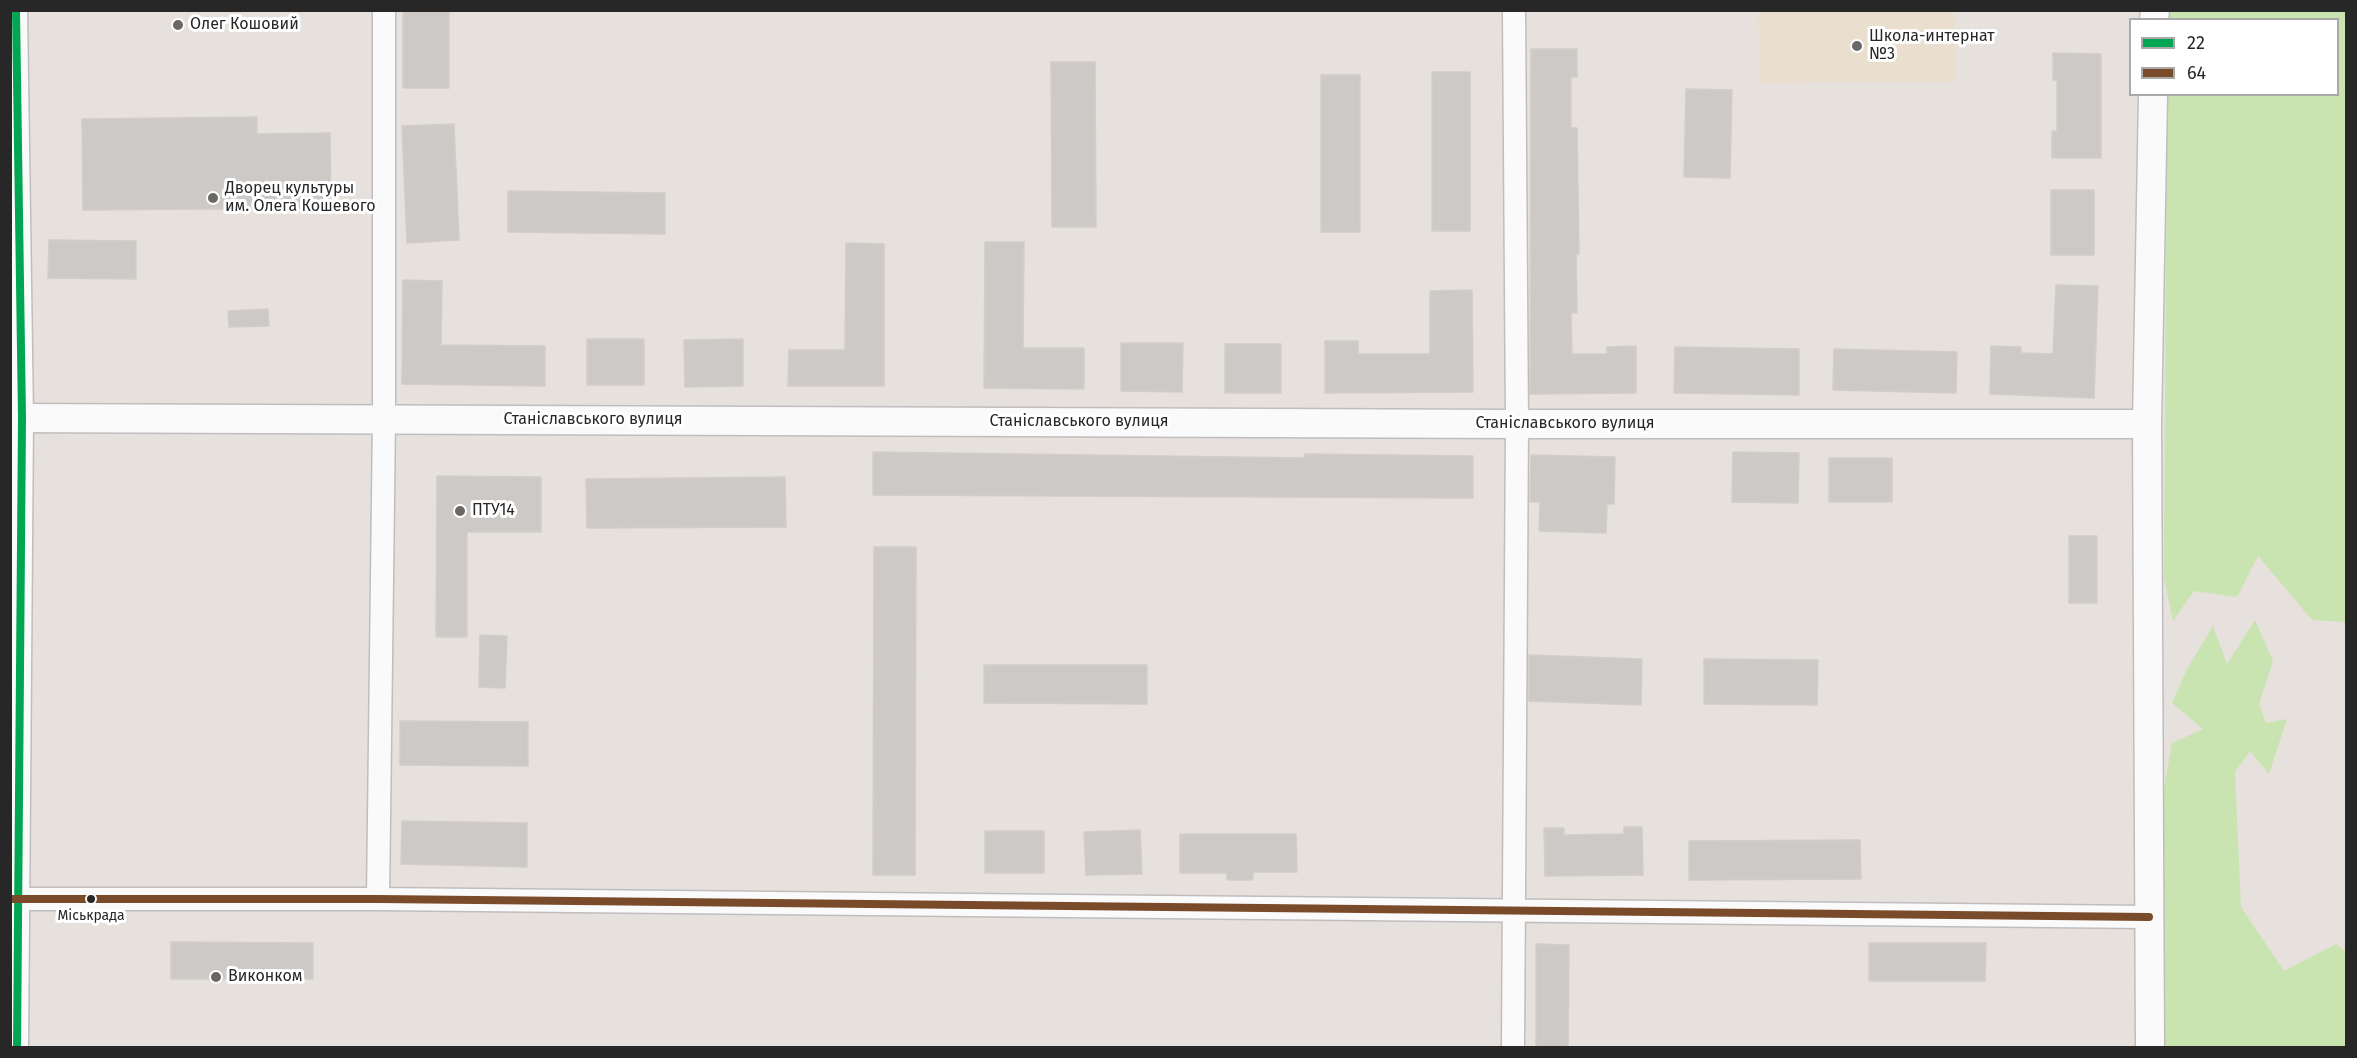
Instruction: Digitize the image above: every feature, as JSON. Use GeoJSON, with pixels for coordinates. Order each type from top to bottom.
{"type":"FeatureCollection","features":[{"type":"Feature","properties":{"kind":"street"},"geometry":{"type":"LineString","coordinates":[[15,10],[14,900],[17,1047]]}},
{"type":"Feature","properties":{"kind":"street"},"geometry":{"type":"LineString","coordinates":[[378,899],[384,419],[384,10]]}},
{"type":"Feature","properties":{"kind":"street"},"geometry":{"type":"LineString","coordinates":[[1513,1047],[1517,424],[1514,10]]}},
{"type":"Feature","properties":{"kind":"street"},"geometry":{"type":"LineString","coordinates":[[2150,1047],[2147,424],[2153,96]]}},
{"type":"Feature","properties":{"kind":"street","name":"Станіславського вулиця"},"geometry":{"type":"LineString","coordinates":[[16,418],[2147,424]]}},
{"type":"Feature","properties":{"kind":"street"},"geometry":{"type":"LineString","coordinates":[[14,900],[378,899],[2149,918]]}},
{"type":"Feature","properties":{"kind":"shaded area","name":"Школа-интернат №3"},"geometry":{"type":"Polygon","coordinates":[[[1758,11],[1955,11],[1955,82],[1759,83],[1758,11]]]}},
{"type":"Feature","properties":{"kind":"green space"},"geometry":{"type":"Polygon","coordinates":[[[2168,11],[2346,11],[2346,622],[2312,620],[2258,556],[2237,597],[2194,591],[2173,621],[2164,578],[2167,96],[2339,96],[2339,18],[2167,18],[2168,11]]]}},
{"type":"Feature","properties":{"kind":"green space"},"geometry":{"type":"Polygon","coordinates":[[[2255,620],[2273,661],[2259,704],[2266,723],[2287,719],[2269,774],[2250,751],[2235,772],[2241,907],[2284,971],[2336,944],[2346,952],[2346,1047],[2163,1048],[2156,832],[2172,743],[2203,729],[2172,703],[2187,669],[2213,626],[2227,664],[2255,620]]]}},
{"type":"Feature","properties":{"kind":"building"},"geometry":{"type":"Polygon","coordinates":[[[403,10],[449,10],[449,88],[403,88],[403,10]]]}},
{"type":"Feature","properties":{"kind":"building"},"geometry":{"type":"Polygon","coordinates":[[[1531,49],[1577,49],[1577,77],[1571,77],[1571,128],[1577,128],[1579,254],[1576,254],[1577,313],[1571,313],[1572,354],[1607,354],[1607,347],[1636,346],[1636,393],[1530,394],[1531,49]]]}},
{"type":"Feature","properties":{"kind":"building"},"geometry":{"type":"Polygon","coordinates":[[[2053,53],[2101,54],[2101,158],[2052,158],[2052,131],[2057,131],[2057,80],[2053,80],[2053,53]]]}},
{"type":"Feature","properties":{"kind":"building"},"geometry":{"type":"Polygon","coordinates":[[[1051,62],[1095,62],[1096,227],[1052,227],[1051,62]]]}},
{"type":"Feature","properties":{"kind":"building"},"geometry":{"type":"Polygon","coordinates":[[[1432,72],[1470,72],[1470,231],[1432,231],[1432,72]]]}},
{"type":"Feature","properties":{"kind":"building"},"geometry":{"type":"Polygon","coordinates":[[[1321,75],[1360,75],[1360,232],[1321,232],[1321,75]]]}},
{"type":"Feature","properties":{"kind":"building"},"geometry":{"type":"Polygon","coordinates":[[[1686,89],[1732,90],[1730,178],[1684,177],[1686,89]]]}},
{"type":"Feature","properties":{"kind":"building"},"geometry":{"type":"Polygon","coordinates":[[[257,117],[257,134],[330,133],[331,208],[83,210],[82,119],[257,117]]]}},
{"type":"Feature","properties":{"kind":"building"},"geometry":{"type":"Polygon","coordinates":[[[454,124],[459,240],[407,243],[402,126],[454,124]]]}},
{"type":"Feature","properties":{"kind":"building"},"geometry":{"type":"Polygon","coordinates":[[[2051,190],[2094,190],[2094,255],[2051,255],[2051,190]]]}},
{"type":"Feature","properties":{"kind":"building"},"geometry":{"type":"Polygon","coordinates":[[[508,191],[665,193],[665,234],[508,232],[508,191]]]}},
{"type":"Feature","properties":{"kind":"building"},"geometry":{"type":"Polygon","coordinates":[[[49,240],[136,241],[136,279],[48,278],[49,240]]]}},
{"type":"Feature","properties":{"kind":"building"},"geometry":{"type":"Polygon","coordinates":[[[985,242],[1024,242],[1023,348],[1084,348],[1084,389],[984,388],[985,242]]]}},
{"type":"Feature","properties":{"kind":"building"},"geometry":{"type":"Polygon","coordinates":[[[846,243],[884,244],[884,386],[788,386],[789,350],[845,350],[846,243]]]}},
{"type":"Feature","properties":{"kind":"building"},"geometry":{"type":"Polygon","coordinates":[[[403,280],[442,281],[441,345],[545,346],[545,386],[402,384],[403,280]]]}},
{"type":"Feature","properties":{"kind":"building"},"geometry":{"type":"Polygon","coordinates":[[[2056,285],[2098,286],[2094,398],[1990,394],[1991,346],[2021,347],[2021,353],[2053,354],[2056,285]]]}},
{"type":"Feature","properties":{"kind":"building"},"geometry":{"type":"Polygon","coordinates":[[[1472,290],[1473,392],[1325,393],[1325,341],[1358,341],[1358,354],[1430,354],[1430,291],[1472,290]]]}},
{"type":"Feature","properties":{"kind":"building"},"geometry":{"type":"Polygon","coordinates":[[[268,309],[269,326],[229,327],[228,311],[268,309]]]}},
{"type":"Feature","properties":{"kind":"building"},"geometry":{"type":"Polygon","coordinates":[[[587,339],[644,339],[644,385],[587,385],[587,339]]]}},
{"type":"Feature","properties":{"kind":"building"},"geometry":{"type":"Polygon","coordinates":[[[743,339],[743,386],[685,387],[684,340],[743,339]]]}},
{"type":"Feature","properties":{"kind":"building"},"geometry":{"type":"Polygon","coordinates":[[[1121,343],[1183,343],[1182,392],[1121,391],[1121,343]]]}},
{"type":"Feature","properties":{"kind":"building"},"geometry":{"type":"Polygon","coordinates":[[[1225,344],[1281,344],[1281,393],[1225,393],[1225,344]]]}},
{"type":"Feature","properties":{"kind":"building"},"geometry":{"type":"Polygon","coordinates":[[[1675,347],[1799,349],[1799,395],[1674,393],[1675,347]]]}},
{"type":"Feature","properties":{"kind":"building"},"geometry":{"type":"Polygon","coordinates":[[[1834,349],[1957,352],[1956,393],[1833,390],[1834,349]]]}},
{"type":"Feature","properties":{"kind":"building"},"geometry":{"type":"Polygon","coordinates":[[[873,452],[1305,458],[1305,454],[1473,456],[1473,498],[873,495],[873,452]]]}},
{"type":"Feature","properties":{"kind":"building"},"geometry":{"type":"Polygon","coordinates":[[[1733,452],[1799,453],[1798,503],[1732,502],[1733,452]]]}},
{"type":"Feature","properties":{"kind":"building"},"geometry":{"type":"Polygon","coordinates":[[[1531,455],[1615,457],[1614,504],[1607,504],[1606,533],[1539,531],[1540,502],[1530,502],[1531,455]]]}},
{"type":"Feature","properties":{"kind":"building"},"geometry":{"type":"Polygon","coordinates":[[[1829,458],[1892,458],[1892,502],[1829,502],[1829,458]]]}},
{"type":"Feature","properties":{"kind":"building"},"geometry":{"type":"Polygon","coordinates":[[[437,476],[541,477],[541,532],[467,532],[467,637],[436,637],[437,476]]]}},
{"type":"Feature","properties":{"kind":"building"},"geometry":{"type":"Polygon","coordinates":[[[785,477],[786,527],[587,528],[586,479],[785,477]]]}},
{"type":"Feature","properties":{"kind":"building"},"geometry":{"type":"Polygon","coordinates":[[[2069,536],[2097,536],[2097,603],[2069,603],[2069,536]]]}},
{"type":"Feature","properties":{"kind":"building"},"geometry":{"type":"Polygon","coordinates":[[[874,547],[916,547],[915,875],[873,875],[874,547]]]}},
{"type":"Feature","properties":{"kind":"building"},"geometry":{"type":"Polygon","coordinates":[[[480,635],[507,636],[505,688],[479,687],[480,635]]]}},
{"type":"Feature","properties":{"kind":"building"},"geometry":{"type":"Polygon","coordinates":[[[1529,655],[1642,659],[1641,705],[1529,701],[1529,655]]]}},
{"type":"Feature","properties":{"kind":"building"},"geometry":{"type":"Polygon","coordinates":[[[1704,659],[1818,660],[1817,705],[1704,704],[1704,659]]]}},
{"type":"Feature","properties":{"kind":"building"},"geometry":{"type":"Polygon","coordinates":[[[984,665],[1147,665],[1147,704],[984,703],[984,665]]]}},
{"type":"Feature","properties":{"kind":"building"},"geometry":{"type":"Polygon","coordinates":[[[400,721],[528,722],[528,766],[400,765],[400,721]]]}},
{"type":"Feature","properties":{"kind":"building"},"geometry":{"type":"Polygon","coordinates":[[[402,821],[527,823],[527,867],[401,864],[402,821]]]}},
{"type":"Feature","properties":{"kind":"building"},"geometry":{"type":"Polygon","coordinates":[[[1624,827],[1642,827],[1643,875],[1545,876],[1544,828],[1564,828],[1564,835],[1624,834],[1624,827]]]}},
{"type":"Feature","properties":{"kind":"building"},"geometry":{"type":"Polygon","coordinates":[[[1140,830],[1142,874],[1086,875],[1084,832],[1140,830]]]}},
{"type":"Feature","properties":{"kind":"building"},"geometry":{"type":"Polygon","coordinates":[[[985,831],[1044,831],[1044,873],[985,873],[985,831]]]}},
{"type":"Feature","properties":{"kind":"building"},"geometry":{"type":"Polygon","coordinates":[[[1180,834],[1296,834],[1297,872],[1253,872],[1253,880],[1227,880],[1227,873],[1180,873],[1180,834]]]}},
{"type":"Feature","properties":{"kind":"building"},"geometry":{"type":"Polygon","coordinates":[[[1860,840],[1861,879],[1689,880],[1689,841],[1860,840]]]}},
{"type":"Feature","properties":{"kind":"building"},"geometry":{"type":"Polygon","coordinates":[[[171,942],[313,943],[313,979],[171,979],[171,942]]]}},
{"type":"Feature","properties":{"kind":"building"},"geometry":{"type":"Polygon","coordinates":[[[1869,943],[1986,943],[1985,981],[1869,981],[1869,943]]]}},
{"type":"Feature","properties":{"kind":"building"},"geometry":{"type":"Polygon","coordinates":[[[1536,944],[1569,945],[1568,1047],[1536,1047],[1536,944]]]}},
{"type":"Feature","properties":{"kind":"transit line","name":"22"},"geometry":{"type":"LineString","coordinates":[[16,10],[22,418],[17,1048]]}},
{"type":"Feature","properties":{"kind":"transit line","name":"64"},"geometry":{"type":"LineString","coordinates":[[10,899],[378,899],[2149,917]]}},
{"type":"Feature","properties":{"kind":"place","name":"Олег Кошовий"},"geometry":{"type":"Point","coordinates":[178,25]}},
{"type":"Feature","properties":{"kind":"place","name":"Школа-интернат №3"},"geometry":{"type":"Point","coordinates":[1857,46]}},
{"type":"Feature","properties":{"kind":"place","name":"Дворец культуры им. Олега Кошевого"},"geometry":{"type":"Point","coordinates":[213,198]}},
{"type":"Feature","properties":{"kind":"place","name":"ПТУ14"},"geometry":{"type":"Point","coordinates":[460,511]}},
{"type":"Feature","properties":{"kind":"place","name":"Міськрада"},"geometry":{"type":"Point","coordinates":[91,899]}},
{"type":"Feature","properties":{"kind":"place","name":"Виконком"},"geometry":{"type":"Point","coordinates":[216,977]}}]}
